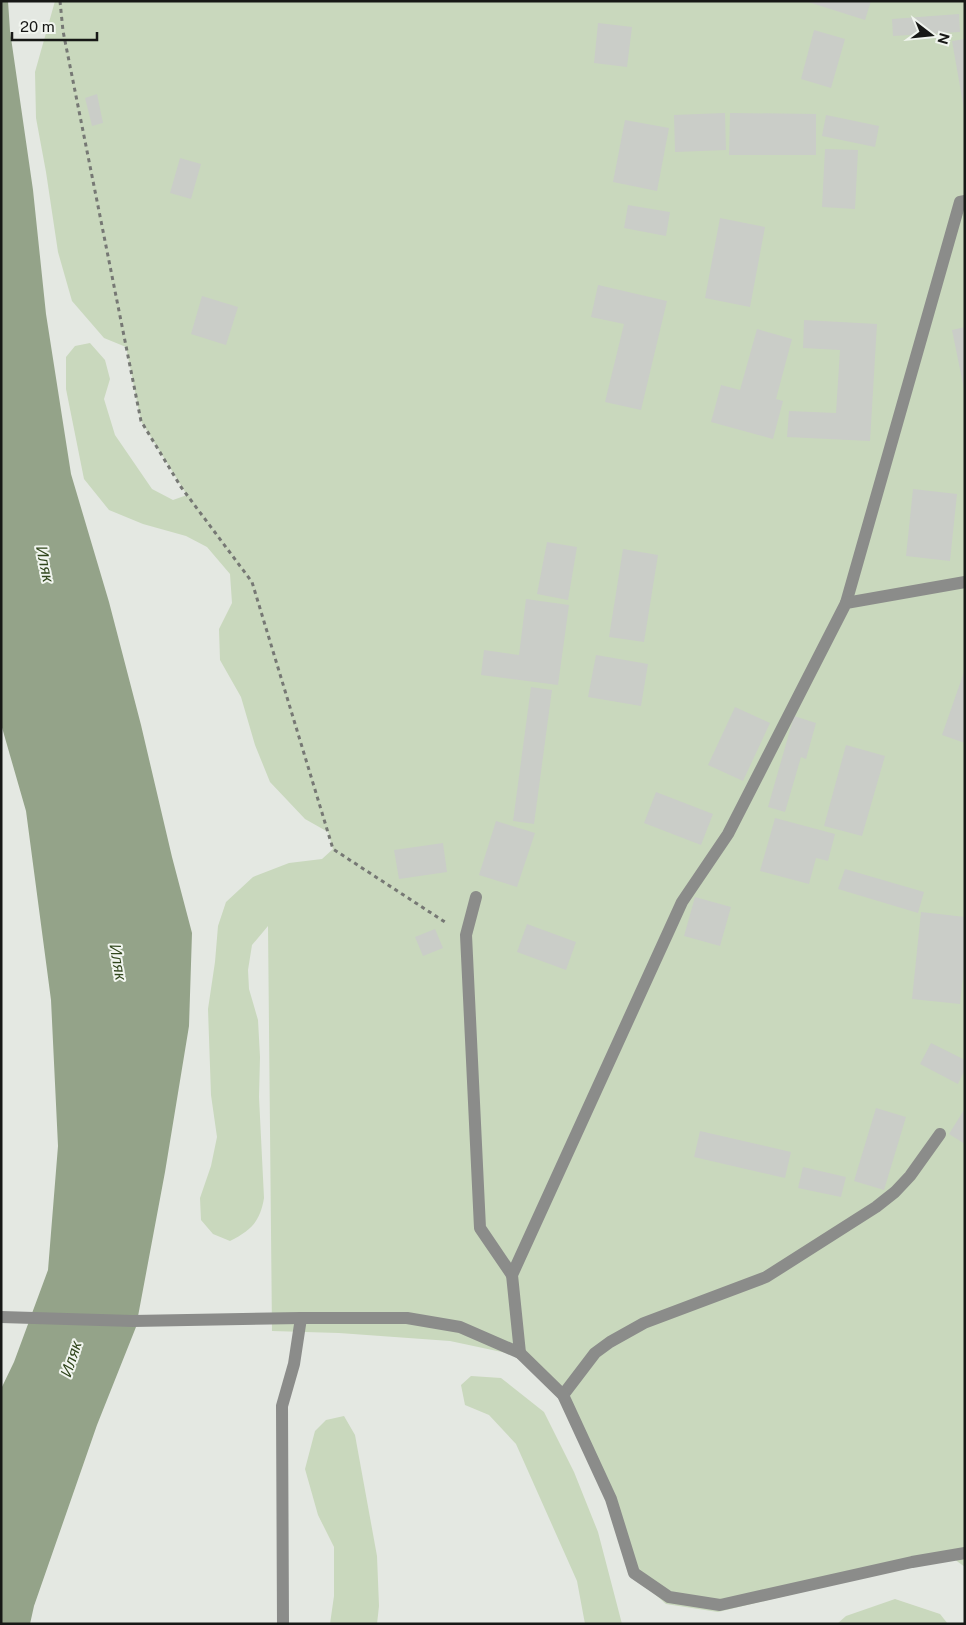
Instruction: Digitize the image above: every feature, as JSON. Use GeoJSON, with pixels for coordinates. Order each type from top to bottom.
{"type":"FeatureCollection","features":[{"type":"Feature","properties":{"kind":"street"},"geometry":{"type":"LineString","coordinates":[[512,1275],[682,902],[728,834],[846,603],[960,202],[965,201]]}},
{"type":"Feature","properties":{"kind":"street"},"geometry":{"type":"LineString","coordinates":[[846,603],[965,582]]}},
{"type":"Feature","properties":{"kind":"street"},"geometry":{"type":"LineString","coordinates":[[476,898],[466,935],[480,1228],[512,1275],[520,1352]]}},
{"type":"Feature","properties":{"kind":"street"},"geometry":{"type":"LineString","coordinates":[[562,1395],[594,1352],[610,1342],[644,1323],[766,1278],[876,1207],[895,1192],[910,1176],[940,1134]]}},
{"type":"Feature","properties":{"kind":"street"},"geometry":{"type":"LineString","coordinates":[[1,1317],[133,1321],[407,1318],[460,1327],[520,1352],[562,1395],[611,1499],[634,1573],[668,1597],[720,1605],[912,1562],[965,1553]]}},
{"type":"Feature","properties":{"kind":"street"},"geometry":{"type":"LineString","coordinates":[[283,1624],[282,1406],[294,1364],[295,1318]]}},
{"type":"Feature","properties":{"kind":"path"},"geometry":{"type":"LineString","coordinates":[[60,1],[63,31],[141,421],[181,487],[252,582],[333,849],[466,935]]}},
{"type":"Feature","properties":{"kind":"shaded area"},"geometry":{"type":"Polygon","coordinates":[[[55,1],[965,1],[965,1567],[954,1559],[912,1566],[718,1612],[666,1604],[632,1574],[609,1500],[560,1395],[525,1357],[450,1341],[339,1333],[272,1331],[268,926],[252,945],[248,970],[249,989],[258,1020],[260,1057],[259,1097],[264,1198],[257,1219],[249,1229],[230,1241],[213,1234],[201,1220],[200,1198],[211,1166],[217,1137],[211,1095],[208,1009],[218,926],[226,902],[253,877],[289,863],[322,859],[333,849],[328,832],[305,819],[270,782],[255,745],[241,697],[220,660],[219,629],[232,603],[230,574],[207,547],[186,536],[143,524],[109,510],[84,479],[66,389],[66,357],[75,346],[90,343],[105,360],[110,379],[104,399],[115,435],[152,489],[173,500],[187,495],[141,421],[126,347],[104,338],[72,301],[58,252],[36,118],[35,72],[55,1]]]}},
{"type":"Feature","properties":{"kind":"shaded area"},"geometry":{"type":"Polygon","coordinates":[[[471,1376],[501,1378],[544,1412],[574,1472],[598,1532],[622,1624],[585,1624],[577,1581],[516,1444],[489,1415],[465,1405],[461,1385],[471,1376]]]}},
{"type":"Feature","properties":{"kind":"shaded area"},"geometry":{"type":"Polygon","coordinates":[[[344,1416],[355,1435],[377,1556],[379,1606],[377,1624],[330,1624],[334,1596],[334,1547],[318,1515],[305,1469],[315,1431],[326,1420],[344,1416]]]}},
{"type":"Feature","properties":{"kind":"shaded area"},"geometry":{"type":"Polygon","coordinates":[[[895,1599],[940,1614],[948,1624],[837,1624],[846,1616],[895,1599]]]}},
{"type":"Feature","properties":{"kind":"water","name":"Иляк"},"geometry":{"type":"Polygon","coordinates":[[[1,1],[8,1],[10,31],[33,190],[46,314],[71,474],[109,602],[192,933],[189,1026],[165,1172],[136,1327],[97,1425],[34,1606],[30,1624],[1,1624],[1,1389],[14,1362],[48,1270],[58,1146],[51,1000],[26,811],[1,724],[1,1]]]}},
{"type":"Feature","properties":{"kind":"building"},"geometry":{"type":"Polygon","coordinates":[[[805,1],[871,1],[865,20],[805,1]]]}},
{"type":"Feature","properties":{"kind":"building"},"geometry":{"type":"Polygon","coordinates":[[[959,14],[960,32],[893,36],[892,19],[959,14]]]}},
{"type":"Feature","properties":{"kind":"building"},"geometry":{"type":"Polygon","coordinates":[[[598,23],[632,27],[627,67],[594,63],[598,23]]]}},
{"type":"Feature","properties":{"kind":"building"},"geometry":{"type":"Polygon","coordinates":[[[814,30],[845,39],[831,88],[801,79],[814,30]]]}},
{"type":"Feature","properties":{"kind":"building"},"geometry":{"type":"Polygon","coordinates":[[[965,39],[965,109],[964,109],[952,41],[965,39]]]}},
{"type":"Feature","properties":{"kind":"building"},"geometry":{"type":"Polygon","coordinates":[[[97,94],[103,123],[92,126],[85,98],[97,94]]]}},
{"type":"Feature","properties":{"kind":"building"},"geometry":{"type":"Polygon","coordinates":[[[725,113],[726,150],[675,152],[674,115],[725,113]]]}},
{"type":"Feature","properties":{"kind":"building"},"geometry":{"type":"Polygon","coordinates":[[[730,113],[816,114],[816,155],[729,155],[730,113]]]}},
{"type":"Feature","properties":{"kind":"building"},"geometry":{"type":"Polygon","coordinates":[[[826,115],[879,126],[875,147],[822,136],[826,115]]]}},
{"type":"Feature","properties":{"kind":"building"},"geometry":{"type":"Polygon","coordinates":[[[625,120],[669,128],[657,191],[613,182],[625,120]]]}},
{"type":"Feature","properties":{"kind":"building"},"geometry":{"type":"Polygon","coordinates":[[[825,149],[858,150],[855,209],[822,207],[825,149]]]}},
{"type":"Feature","properties":{"kind":"building"},"geometry":{"type":"Polygon","coordinates":[[[180,158],[201,164],[191,199],[170,193],[180,158]]]}},
{"type":"Feature","properties":{"kind":"building"},"geometry":{"type":"Polygon","coordinates":[[[628,205],[670,212],[666,236],[624,228],[628,205]]]}},
{"type":"Feature","properties":{"kind":"building"},"geometry":{"type":"Polygon","coordinates":[[[720,218],[765,227],[750,307],[705,298],[720,218]]]}},
{"type":"Feature","properties":{"kind":"building"},"geometry":{"type":"Polygon","coordinates":[[[598,285],[667,301],[641,410],[605,402],[624,324],[591,317],[598,285]]]}},
{"type":"Feature","properties":{"kind":"building"},"geometry":{"type":"Polygon","coordinates":[[[202,296],[238,307],[226,345],[191,334],[202,296]]]}},
{"type":"Feature","properties":{"kind":"building"},"geometry":{"type":"Polygon","coordinates":[[[804,320],[877,324],[870,441],[787,437],[789,411],[836,413],[840,350],[803,348],[804,320]]]}},
{"type":"Feature","properties":{"kind":"building"},"geometry":{"type":"Polygon","coordinates":[[[965,327],[965,389],[964,389],[952,330],[965,327]]]}},
{"type":"Feature","properties":{"kind":"building"},"geometry":{"type":"Polygon","coordinates":[[[757,329],[792,339],[776,399],[783,401],[773,439],[711,422],[721,385],[740,390],[757,329]]]}},
{"type":"Feature","properties":{"kind":"building"},"geometry":{"type":"Polygon","coordinates":[[[913,489],[957,494],[950,561],[906,556],[913,489]]]}},
{"type":"Feature","properties":{"kind":"building"},"geometry":{"type":"Polygon","coordinates":[[[547,542],[577,547],[568,600],[537,594],[547,542]]]}},
{"type":"Feature","properties":{"kind":"building"},"geometry":{"type":"Polygon","coordinates":[[[623,549],[658,555],[644,642],[609,637],[623,549]]]}},
{"type":"Feature","properties":{"kind":"building"},"geometry":{"type":"Polygon","coordinates":[[[526,599],[569,605],[558,685],[481,675],[484,650],[519,655],[526,599]]]}},
{"type":"Feature","properties":{"kind":"building"},"geometry":{"type":"Polygon","coordinates":[[[596,655],[648,664],[641,706],[588,697],[596,655]]]}},
{"type":"Feature","properties":{"kind":"building"},"geometry":{"type":"Polygon","coordinates":[[[965,672],[965,743],[942,735],[965,672]]]}},
{"type":"Feature","properties":{"kind":"building"},"geometry":{"type":"Polygon","coordinates":[[[531,687],[552,690],[534,824],[513,821],[531,687]]]}},
{"type":"Feature","properties":{"kind":"building"},"geometry":{"type":"Polygon","coordinates":[[[735,707],[770,723],[743,781],[708,765],[735,707]]]}},
{"type":"Feature","properties":{"kind":"building"},"geometry":{"type":"Polygon","coordinates":[[[794,716],[816,723],[806,759],[801,757],[785,812],[768,807],[794,716]]]}},
{"type":"Feature","properties":{"kind":"building"},"geometry":{"type":"Polygon","coordinates":[[[846,745],[885,756],[862,836],[824,826],[846,745]]]}},
{"type":"Feature","properties":{"kind":"building"},"geometry":{"type":"Polygon","coordinates":[[[656,792],[713,814],[701,845],[644,823],[656,792]]]}},
{"type":"Feature","properties":{"kind":"building"},"geometry":{"type":"Polygon","coordinates":[[[775,818],[835,834],[828,861],[816,858],[809,884],[760,871],[775,818]]]}},
{"type":"Feature","properties":{"kind":"building"},"geometry":{"type":"Polygon","coordinates":[[[496,821],[535,833],[517,887],[479,875],[496,821]]]}},
{"type":"Feature","properties":{"kind":"building"},"geometry":{"type":"Polygon","coordinates":[[[443,843],[447,872],[399,879],[394,850],[443,843]]]}},
{"type":"Feature","properties":{"kind":"building"},"geometry":{"type":"Polygon","coordinates":[[[845,869],[924,892],[918,913],[838,889],[845,869]]]}},
{"type":"Feature","properties":{"kind":"building"},"geometry":{"type":"Polygon","coordinates":[[[695,897],[731,907],[720,946],[684,936],[695,897]]]}},
{"type":"Feature","properties":{"kind":"building"},"geometry":{"type":"Polygon","coordinates":[[[921,912],[965,917],[965,961],[960,1004],[912,999],[921,912]]]}},
{"type":"Feature","properties":{"kind":"building"},"geometry":{"type":"Polygon","coordinates":[[[527,924],[576,942],[566,970],[517,952],[527,924]]]}},
{"type":"Feature","properties":{"kind":"building"},"geometry":{"type":"Polygon","coordinates":[[[435,929],[443,948],[423,956],[415,937],[435,929]]]}},
{"type":"Feature","properties":{"kind":"building"},"geometry":{"type":"Polygon","coordinates":[[[931,1043],[965,1060],[965,1070],[958,1084],[920,1064],[931,1043]]]}},
{"type":"Feature","properties":{"kind":"building"},"geometry":{"type":"Polygon","coordinates":[[[876,1108],[906,1117],[884,1190],[854,1181],[876,1108]]]}},
{"type":"Feature","properties":{"kind":"building"},"geometry":{"type":"Polygon","coordinates":[[[965,1110],[965,1144],[949,1134],[965,1110]]]}},
{"type":"Feature","properties":{"kind":"building"},"geometry":{"type":"Polygon","coordinates":[[[700,1131],[791,1152],[785,1178],[694,1157],[700,1131]]]}},
{"type":"Feature","properties":{"kind":"building"},"geometry":{"type":"Polygon","coordinates":[[[803,1167],[846,1177],[841,1197],[798,1188],[803,1167]]]}}]}
